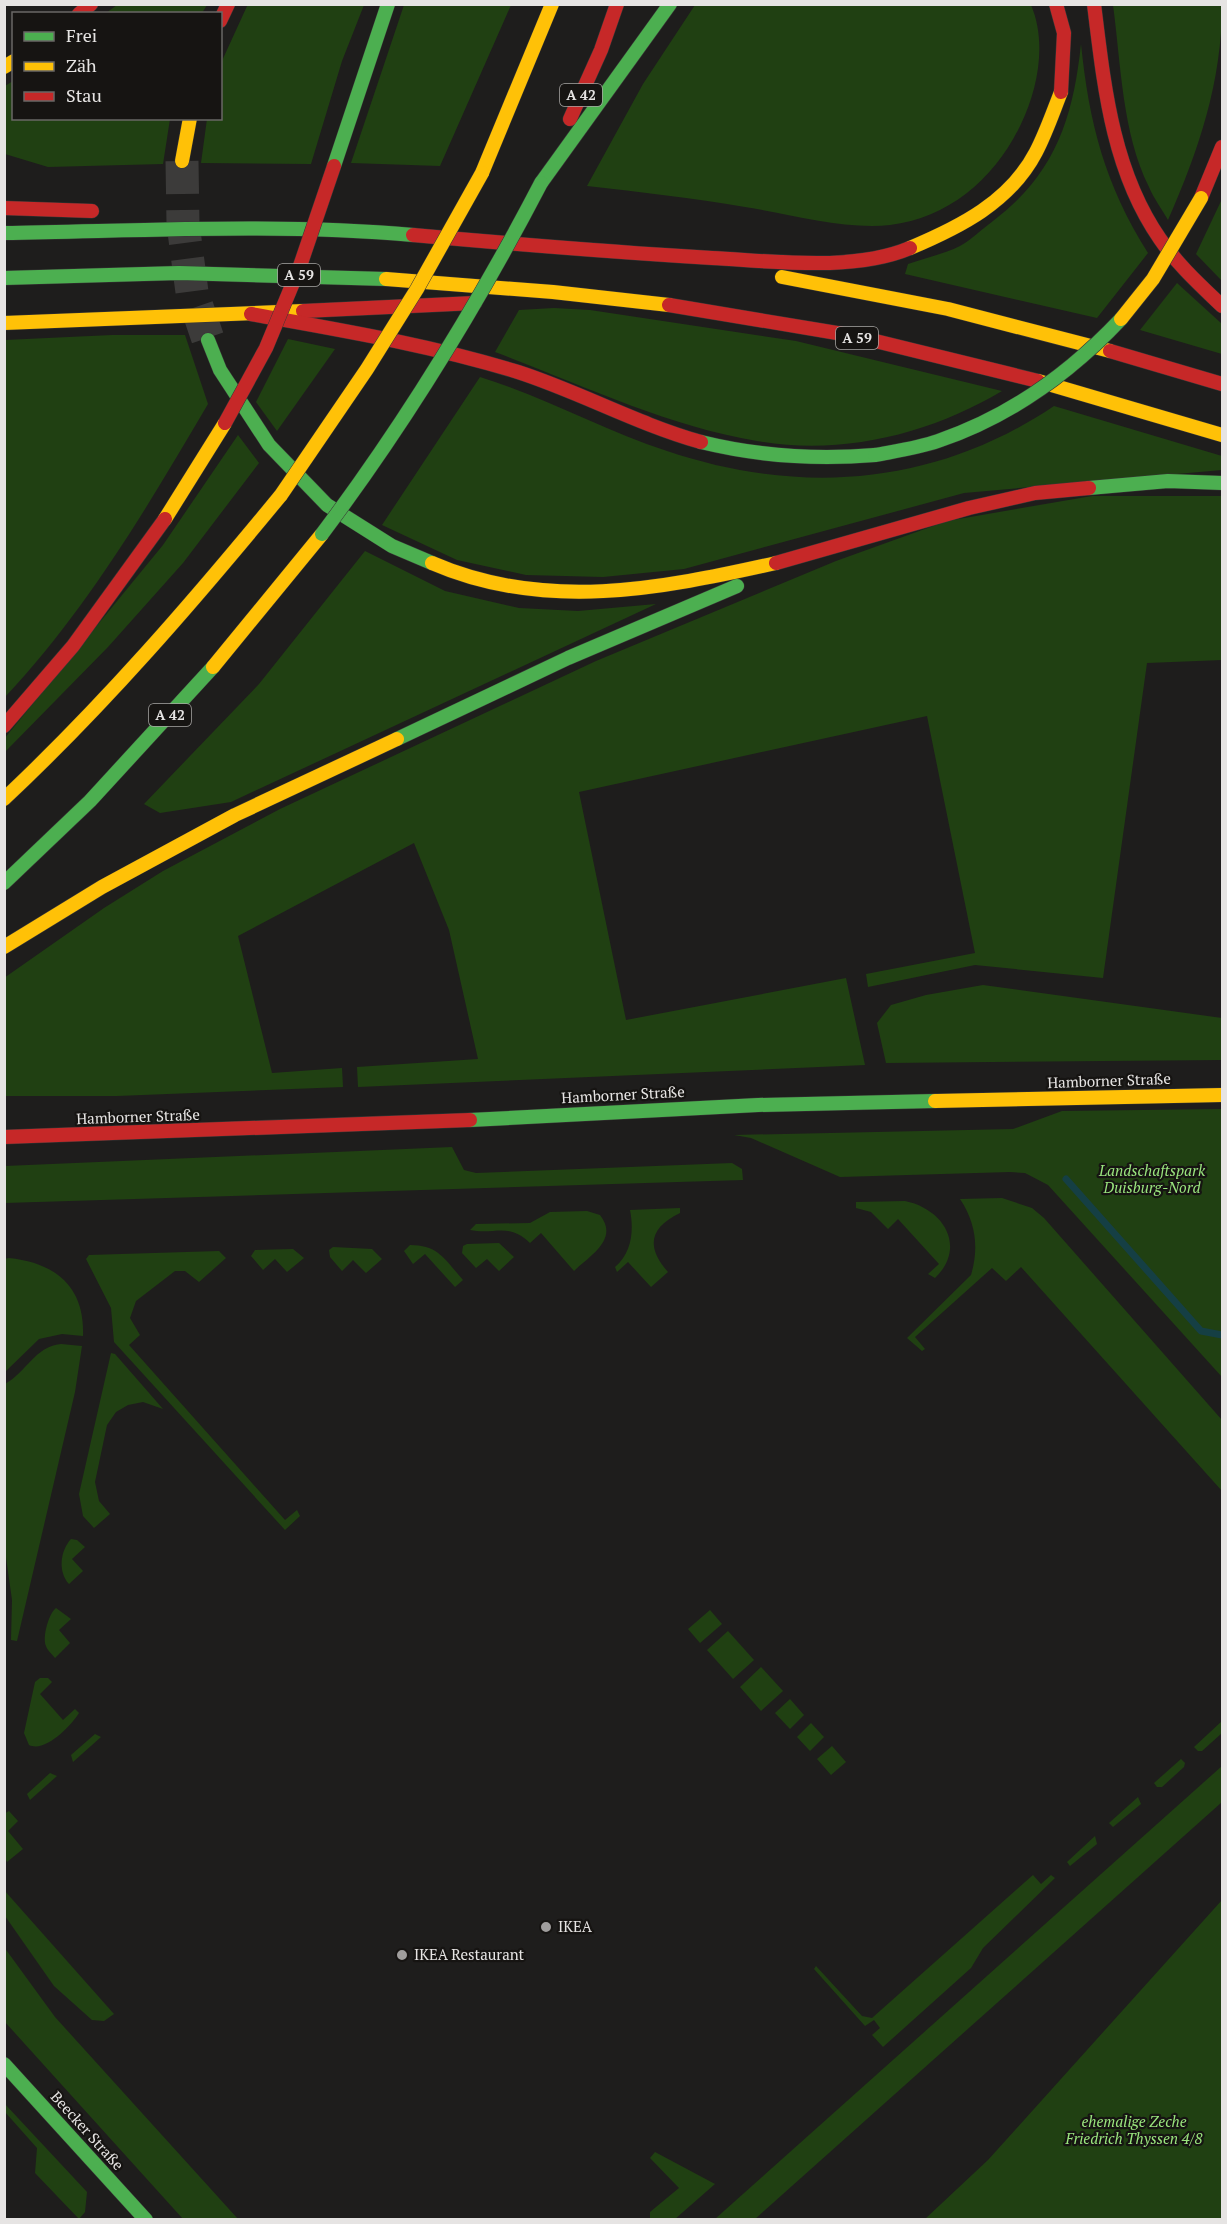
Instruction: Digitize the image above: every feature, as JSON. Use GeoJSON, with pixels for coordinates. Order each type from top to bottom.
{"type":"FeatureCollection","features":[{"type":"Feature","properties":{"kind":"main road"},"geometry":{"type":"LineString","coordinates":[[4,726],[23,708],[106,604],[165,522],[225,423],[270,338],[300,266],[388,4]]}},
{"type":"Feature","properties":{"kind":"main road"},"geometry":{"type":"LineString","coordinates":[[4,800],[74,734],[176,622],[281,495],[367,369],[417,289],[482,173],[552,4]]}},
{"type":"Feature","properties":{"kind":"main road","name":"A 42"},"geometry":{"type":"LineString","coordinates":[[4,883],[117,773],[229,651],[322,534],[382,453],[436,371],[501,261],[541,183],[600,50],[617,4]]}},
{"type":"Feature","properties":{"kind":"main road"},"geometry":{"type":"LineString","coordinates":[[541,183],[670,4]]}},
{"type":"Feature","properties":{"kind":"main road"},"geometry":{"type":"LineString","coordinates":[[4,233],[250,229],[370,231],[590,251],[802,263],[856,260],[898,254],[952,230],[1004,196],[1036,153],[1062,90],[1064,33],[1056,4]]}},
{"type":"Feature","properties":{"kind":"main road"},"geometry":{"type":"LineString","coordinates":[[1094,4],[1106,99],[1119,153],[1138,203],[1160,239],[1195,280],[1222,306]]}},
{"type":"Feature","properties":{"kind":"main road"},"geometry":{"type":"LineString","coordinates":[[182,161],[190,120]]}},
{"type":"Feature","properties":{"kind":"main road"},"geometry":{"type":"LineString","coordinates":[[251,314],[412,345],[518,372],[675,434],[758,455],[827,460],[875,456],[944,440],[1007,412],[1064,376],[1103,342],[1142,295],[1176,246],[1201,198],[1222,147]]}},
{"type":"Feature","properties":{"kind":"main road"},"geometry":{"type":"LineString","coordinates":[[4,208],[107,211]]}},
{"type":"Feature","properties":{"kind":"main road"},"geometry":{"type":"LineString","coordinates":[[209,214],[250,229]]}},
{"type":"Feature","properties":{"kind":"main road"},"geometry":{"type":"LineString","coordinates":[[590,251],[810,281],[1102,348],[1222,384]]}},
{"type":"Feature","properties":{"kind":"main road","name":"A 59"},"geometry":{"type":"LineString","coordinates":[[4,278],[195,272],[348,276],[594,295],[802,326],[921,352],[1116,402],[1222,435]]}},
{"type":"Feature","properties":{"kind":"main road"},"geometry":{"type":"LineString","coordinates":[[4,323],[118,315],[356,310],[594,295]]}},
{"type":"Feature","properties":{"kind":"main road"},"geometry":{"type":"LineString","coordinates":[[208,340],[220,370],[269,445],[327,505],[392,546],[452,573],[520,590],[605,593],[684,584],[796,559],[969,508],[1035,493],[1168,482],[1222,483]]}},
{"type":"Feature","properties":{"kind":"main road"},"geometry":{"type":"LineString","coordinates":[[4,947],[102,887],[235,815],[568,658],[796,559]]}},
{"type":"Feature","properties":{"kind":"main road","name":"Hamborner Straße"},"geometry":{"type":"LineString","coordinates":[[4,1137],[362,1126],[758,1105],[1222,1095]]}},
{"type":"Feature","properties":{"kind":"main road","name":"Hamborner Straße"},"geometry":{"type":"LineString","coordinates":[[4,1130],[26,1135]]}},
{"type":"Feature","properties":{"kind":"main road","name":"Beecker Straße"},"geometry":{"type":"LineString","coordinates":[[4,2064],[146,2220]]}},
{"type":"Feature","properties":{"kind":"green space"},"geometry":{"type":"Polygon","coordinates":[[[117,4],[207,5],[203,12],[107,12],[117,4]]]}},
{"type":"Feature","properties":{"kind":"green space"},"geometry":{"type":"Polygon","coordinates":[[[248,4],[364,5],[342,61],[311,164],[201,163],[207,120],[222,120],[222,61],[248,4]]]}},
{"type":"Feature","properties":{"kind":"green space"},"geometry":{"type":"Polygon","coordinates":[[[404,5],[511,5],[440,166],[351,163],[404,5]]]}},
{"type":"Feature","properties":{"kind":"green space"},"geometry":{"type":"Polygon","coordinates":[[[695,5],[1031,5],[1039,34],[1038,65],[1032,96],[1021,124],[1011,143],[984,177],[969,192],[932,214],[890,225],[855,225],[706,201],[587,186],[643,84],[695,5]]]}},
{"type":"Feature","properties":{"kind":"green space"},"geometry":{"type":"Polygon","coordinates":[[[1113,5],[1222,5],[1218,61],[1207,115],[1190,168],[1168,220],[1151,191],[1133,144],[1124,98],[1113,5]]]}},
{"type":"Feature","properties":{"kind":"green space"},"geometry":{"type":"Polygon","coordinates":[[[1081,44],[1084,73],[1101,153],[1121,203],[1148,253],[1097,318],[905,274],[908,264],[948,251],[968,241],[1014,203],[1032,184],[1046,164],[1066,121],[1073,97],[1081,44]]]}},
{"type":"Feature","properties":{"kind":"green space"},"geometry":{"type":"Polygon","coordinates":[[[12,82],[12,120],[170,120],[163,164],[48,167],[5,154],[5,86],[12,82]]]}},
{"type":"Feature","properties":{"kind":"green space"},"geometry":{"type":"Polygon","coordinates":[[[1222,199],[1222,281],[1196,254],[1222,199]]]}},
{"type":"Feature","properties":{"kind":"green space"},"geometry":{"type":"Polygon","coordinates":[[[1177,283],[1222,324],[1222,354],[1140,330],[1177,283]]]}},
{"type":"Feature","properties":{"kind":"green space"},"geometry":{"type":"Polygon","coordinates":[[[554,308],[590,310],[796,341],[1002,391],[945,419],[884,438],[821,446],[757,441],[657,415],[495,352],[519,310],[554,308]]]}},
{"type":"Feature","properties":{"kind":"green space"},"geometry":{"type":"Polygon","coordinates":[[[112,335],[185,335],[208,404],[115,556],[63,629],[5,697],[5,340],[112,335]]]}},
{"type":"Feature","properties":{"kind":"green space"},"geometry":{"type":"Polygon","coordinates":[[[288,339],[335,349],[277,431],[256,402],[288,339]]]}},
{"type":"Feature","properties":{"kind":"green space"},"geometry":{"type":"Polygon","coordinates":[[[480,377],[528,394],[643,443],[717,465],[767,474],[817,478],[866,475],[915,467],[962,453],[1009,433],[1054,406],[1222,456],[1222,470],[964,493],[684,569],[603,577],[526,575],[457,560],[382,525],[480,377]]]}},
{"type":"Feature","properties":{"kind":"green space"},"geometry":{"type":"Polygon","coordinates":[[[238,435],[259,463],[183,563],[108,647],[5,752],[4,739],[163,545],[238,435]]]}},
{"type":"Feature","properties":{"kind":"green space"},"geometry":{"type":"Polygon","coordinates":[[[1092,496],[1222,496],[1222,660],[1147,663],[1103,978],[975,965],[868,987],[866,974],[975,953],[927,716],[579,792],[626,1020],[846,978],[865,1065],[358,1087],[357,1067],[478,1059],[449,930],[414,843],[238,936],[272,1073],[342,1068],[343,1087],[117,1096],[5,1096],[4,978],[104,908],[163,871],[280,809],[596,661],[836,561],[947,521],[1092,496]]]}},
{"type":"Feature","properties":{"kind":"green space"},"geometry":{"type":"Polygon","coordinates":[[[365,551],[445,591],[519,608],[578,611],[656,604],[231,802],[160,813],[144,804],[259,684],[365,551]]]}},
{"type":"Feature","properties":{"kind":"green space"},"geometry":{"type":"Polygon","coordinates":[[[983,985],[1222,1018],[1222,1060],[886,1063],[877,1023],[891,1005],[926,995],[983,985]]]}},
{"type":"Feature","properties":{"kind":"green space","name":"Landschaftspark Duisburg-Nord"},"geometry":{"type":"Polygon","coordinates":[[[1222,1109],[1222,1377],[1048,1185],[1025,1173],[840,1177],[751,1138],[734,1135],[1013,1129],[1062,1111],[1222,1109]]]}},
{"type":"Feature","properties":{"kind":"green space"},"geometry":{"type":"Polygon","coordinates":[[[452,1147],[464,1170],[476,1173],[732,1163],[742,1169],[743,1180],[5,1203],[5,1166],[452,1147]]]}},
{"type":"Feature","properties":{"kind":"green space"},"geometry":{"type":"Polygon","coordinates":[[[1002,1198],[1032,1208],[1044,1218],[1222,1420],[1222,1491],[1021,1267],[1006,1281],[992,1268],[915,1337],[925,1349],[922,1351],[907,1338],[971,1275],[975,1255],[975,1236],[970,1217],[960,1199],[1002,1198]]]}},
{"type":"Feature","properties":{"kind":"green space"},"geometry":{"type":"Polygon","coordinates":[[[905,1201],[931,1212],[947,1231],[950,1242],[949,1254],[935,1278],[928,1274],[939,1264],[898,1219],[888,1229],[871,1212],[856,1208],[856,1202],[905,1201]]]}},
{"type":"Feature","properties":{"kind":"green space"},"geometry":{"type":"Polygon","coordinates":[[[680,1208],[680,1213],[662,1225],[654,1239],[656,1254],[668,1272],[651,1287],[628,1262],[617,1272],[615,1267],[625,1255],[630,1241],[632,1225],[630,1210],[680,1208]]]}},
{"type":"Feature","properties":{"kind":"green space"},"geometry":{"type":"Polygon","coordinates":[[[587,1211],[600,1215],[605,1224],[605,1239],[595,1253],[574,1271],[541,1233],[530,1243],[508,1231],[470,1230],[476,1224],[530,1223],[550,1212],[587,1211]]]}},
{"type":"Feature","properties":{"kind":"green space"},"geometry":{"type":"Polygon","coordinates":[[[499,1243],[514,1257],[499,1271],[487,1259],[476,1268],[462,1253],[463,1246],[467,1244],[499,1243]]]}},
{"type":"Feature","properties":{"kind":"green space"},"geometry":{"type":"Polygon","coordinates":[[[410,1245],[435,1251],[463,1280],[455,1287],[425,1254],[413,1264],[404,1251],[410,1245]]]}},
{"type":"Feature","properties":{"kind":"green space"},"geometry":{"type":"Polygon","coordinates":[[[333,1247],[372,1249],[382,1259],[366,1273],[353,1260],[342,1271],[330,1257],[329,1250],[333,1247]]]}},
{"type":"Feature","properties":{"kind":"green space"},"geometry":{"type":"Polygon","coordinates":[[[293,1249],[304,1258],[287,1272],[275,1259],[263,1270],[251,1256],[255,1250],[293,1249]]]}},
{"type":"Feature","properties":{"kind":"green space"},"geometry":{"type":"Polygon","coordinates":[[[219,1251],[226,1258],[199,1282],[185,1271],[175,1271],[136,1301],[130,1318],[140,1335],[129,1345],[285,1520],[297,1510],[300,1516],[285,1530],[114,1342],[111,1308],[86,1259],[89,1255],[219,1251]]]}},
{"type":"Feature","properties":{"kind":"green space"},"geometry":{"type":"Polygon","coordinates":[[[4,1259],[41,1265],[64,1280],[73,1291],[79,1304],[83,1336],[62,1334],[39,1339],[5,1372],[4,1259]]]}},
{"type":"Feature","properties":{"kind":"green space"},"geometry":{"type":"Polygon","coordinates":[[[61,1344],[82,1346],[75,1392],[17,1641],[11,1640],[12,1600],[4,1543],[5,1384],[44,1350],[61,1344]]]}},
{"type":"Feature","properties":{"kind":"green space"},"geometry":{"type":"Polygon","coordinates":[[[111,1353],[115,1354],[163,1409],[143,1402],[128,1405],[116,1412],[107,1425],[95,1482],[99,1501],[110,1514],[94,1528],[83,1516],[79,1494],[111,1353]]]}},
{"type":"Feature","properties":{"kind":"green space"},"geometry":{"type":"Polygon","coordinates":[[[71,1539],[77,1540],[85,1547],[72,1559],[83,1571],[69,1584],[63,1574],[62,1562],[64,1549],[71,1539]]]}},
{"type":"Feature","properties":{"kind":"green space"},"geometry":{"type":"Polygon","coordinates":[[[56,1608],[71,1619],[59,1630],[70,1643],[55,1658],[47,1648],[45,1637],[49,1620],[56,1608]]]}},
{"type":"Feature","properties":{"kind":"green space"},"geometry":{"type":"Polygon","coordinates":[[[710,1610],[722,1624],[700,1643],[688,1629],[710,1610]]]}},
{"type":"Feature","properties":{"kind":"green space"},"geometry":{"type":"Polygon","coordinates":[[[728,1631],[754,1660],[733,1679],[707,1650],[728,1631]]]}},
{"type":"Feature","properties":{"kind":"green space"},"geometry":{"type":"Polygon","coordinates":[[[761,1667],[783,1691],[761,1711],[740,1687],[761,1667]]]}},
{"type":"Feature","properties":{"kind":"green space"},"geometry":{"type":"Polygon","coordinates":[[[40,1678],[48,1678],[52,1682],[40,1694],[63,1720],[75,1709],[79,1713],[57,1737],[50,1742],[35,1746],[29,1745],[24,1733],[35,1682],[40,1678]]]}},
{"type":"Feature","properties":{"kind":"green space"},"geometry":{"type":"Polygon","coordinates":[[[790,1699],[804,1715],[790,1729],[775,1713],[790,1699]]]}},
{"type":"Feature","properties":{"kind":"green space"},"geometry":{"type":"Polygon","coordinates":[[[1222,1721],[1222,1733],[1202,1751],[1198,1751],[1194,1747],[1222,1721]]]}},
{"type":"Feature","properties":{"kind":"green space"},"geometry":{"type":"Polygon","coordinates":[[[811,1723],[824,1737],[810,1751],[797,1737],[811,1723]]]}},
{"type":"Feature","properties":{"kind":"green space"},"geometry":{"type":"Polygon","coordinates":[[[95,1734],[101,1737],[73,1762],[71,1755],[95,1734]]]}},
{"type":"Feature","properties":{"kind":"green space"},"geometry":{"type":"Polygon","coordinates":[[[832,1746],[846,1762],[831,1775],[817,1759],[832,1746]]]}},
{"type":"Feature","properties":{"kind":"green space"},"geometry":{"type":"Polygon","coordinates":[[[1181,1759],[1185,1763],[1184,1767],[1162,1787],[1157,1787],[1154,1783],[1181,1759]]]}},
{"type":"Feature","properties":{"kind":"green space"},"geometry":{"type":"Polygon","coordinates":[[[1222,1766],[1222,1802],[755,2219],[715,2219],[1222,1766]]]}},
{"type":"Feature","properties":{"kind":"green space"},"geometry":{"type":"Polygon","coordinates":[[[50,1773],[57,1776],[30,1800],[27,1794],[50,1773]]]}},
{"type":"Feature","properties":{"kind":"green space"},"geometry":{"type":"Polygon","coordinates":[[[1138,1797],[1141,1804],[1113,1827],[1109,1823],[1138,1797]]]}},
{"type":"Feature","properties":{"kind":"green space"},"geometry":{"type":"Polygon","coordinates":[[[9,1811],[18,1821],[8,1831],[23,1849],[7,1862],[4,1814],[9,1811]]]}},
{"type":"Feature","properties":{"kind":"green space"},"geometry":{"type":"Polygon","coordinates":[[[1095,1836],[1097,1844],[1070,1866],[1067,1862],[1095,1836]]]}},
{"type":"Feature","properties":{"kind":"green space"},"geometry":{"type":"Polygon","coordinates":[[[1033,1875],[1041,1884],[1051,1875],[1055,1878],[983,1948],[971,1968],[883,2047],[872,2035],[880,2028],[874,2020],[865,2026],[814,1969],[816,1966],[862,2016],[872,2018],[1033,1875]]]}},
{"type":"Feature","properties":{"kind":"green space"},"geometry":{"type":"Polygon","coordinates":[[[4,1890],[114,2014],[104,2021],[92,2020],[54,1986],[5,1916],[4,1890]]]}},
{"type":"Feature","properties":{"kind":"green space","name":"ehemalige Zeche Friedrich Thyssen 4/8"},"geometry":{"type":"Polygon","coordinates":[[[1222,1900],[1222,2219],[925,2219],[988,2160],[1222,1900]]]}},
{"type":"Feature","properties":{"kind":"green space"},"geometry":{"type":"Polygon","coordinates":[[[4,1947],[55,2017],[238,2219],[183,2219],[5,2022],[4,1947]]]}},
{"type":"Feature","properties":{"kind":"green space"},"geometry":{"type":"Polygon","coordinates":[[[4,2103],[87,2192],[85,2212],[79,2219],[35,2173],[37,2148],[5,2112],[4,2103]]]}},
{"type":"Feature","properties":{"kind":"green space"},"geometry":{"type":"Polygon","coordinates":[[[655,2152],[715,2184],[675,2219],[650,2219],[650,2212],[679,2188],[650,2158],[655,2152]]]}},
{"type":"Feature","properties":{"kind":"waterway"},"geometry":{"type":"LineString","coordinates":[[1066,1179],[1201,1331],[1222,1335]]}},
{"type":"Feature","properties":{"kind":"tunnel"},"geometry":{"type":"LineString","coordinates":[[182,161],[183,224],[192,292],[208,339]]}},
{"type":"Feature","properties":{"kind":"traffic: fast"},"geometry":{"type":"LineString","coordinates":[[334,166],[388,4]]}},
{"type":"Feature","properties":{"kind":"traffic: fast"},"geometry":{"type":"LineString","coordinates":[[541,183],[670,4]]}},
{"type":"Feature","properties":{"kind":"traffic: fast"},"geometry":{"type":"LineString","coordinates":[[322,534],[383,449],[439,363],[491,275],[541,183]]}},
{"type":"Feature","properties":{"kind":"traffic: fast"},"geometry":{"type":"LineString","coordinates":[[4,233],[311,229],[413,235]]}},
{"type":"Feature","properties":{"kind":"traffic: fast"},"geometry":{"type":"LineString","coordinates":[[4,278],[179,273],[386,279]]}},
{"type":"Feature","properties":{"kind":"traffic: fast"},"geometry":{"type":"LineString","coordinates":[[875,455],[938,441],[1014,406],[1059,375],[1121,319]]}},
{"type":"Feature","properties":{"kind":"traffic: fast"},"geometry":{"type":"LineString","coordinates":[[208,340],[220,370],[269,445],[327,505],[392,546],[432,563]]}},
{"type":"Feature","properties":{"kind":"traffic: fast"},"geometry":{"type":"LineString","coordinates":[[701,442],[744,451],[787,456],[875,455]]}},
{"type":"Feature","properties":{"kind":"traffic: fast"},"geometry":{"type":"LineString","coordinates":[[1089,488],[1168,481],[1222,483]]}},
{"type":"Feature","properties":{"kind":"traffic: fast"},"geometry":{"type":"LineString","coordinates":[[397,739],[568,658],[737,586]]}},
{"type":"Feature","properties":{"kind":"traffic: fast"},"geometry":{"type":"LineString","coordinates":[[4,883],[90,801],[213,667]]}},
{"type":"Feature","properties":{"kind":"traffic: fast"},"geometry":{"type":"LineString","coordinates":[[470,1120],[758,1105],[935,1101]]}},
{"type":"Feature","properties":{"kind":"traffic: fast"},"geometry":{"type":"LineString","coordinates":[[4,2064],[146,2220]]}},
{"type":"Feature","properties":{"kind":"traffic: slow"},"geometry":{"type":"LineString","coordinates":[[482,173],[552,4]]}},
{"type":"Feature","properties":{"kind":"traffic: slow"},"geometry":{"type":"LineString","coordinates":[[4,67],[12,62]]}},
{"type":"Feature","properties":{"kind":"traffic: slow"},"geometry":{"type":"LineString","coordinates":[[910,248],[965,222],[998,199],[1012,185],[1036,152],[1061,92]]}},
{"type":"Feature","properties":{"kind":"traffic: slow"},"geometry":{"type":"LineString","coordinates":[[182,161],[190,120]]}},
{"type":"Feature","properties":{"kind":"traffic: slow"},"geometry":{"type":"LineString","coordinates":[[281,495],[367,369],[417,289],[482,173]]}},
{"type":"Feature","properties":{"kind":"traffic: slow"},"geometry":{"type":"LineString","coordinates":[[1121,319],[1153,279],[1201,198]]}},
{"type":"Feature","properties":{"kind":"traffic: slow"},"geometry":{"type":"LineString","coordinates":[[782,277],[948,309],[1110,351]]}},
{"type":"Feature","properties":{"kind":"traffic: slow"},"geometry":{"type":"LineString","coordinates":[[386,279],[553,292],[669,305]]}},
{"type":"Feature","properties":{"kind":"traffic: slow"},"geometry":{"type":"LineString","coordinates":[[4,323],[303,311]]}},
{"type":"Feature","properties":{"kind":"traffic: slow"},"geometry":{"type":"LineString","coordinates":[[1038,381],[1222,435]]}},
{"type":"Feature","properties":{"kind":"traffic: slow"},"geometry":{"type":"LineString","coordinates":[[165,519],[225,423]]}},
{"type":"Feature","properties":{"kind":"traffic: slow"},"geometry":{"type":"LineString","coordinates":[[4,799],[78,726],[147,652],[281,495]]}},
{"type":"Feature","properties":{"kind":"traffic: slow"},"geometry":{"type":"LineString","coordinates":[[213,667],[322,534]]}},
{"type":"Feature","properties":{"kind":"traffic: slow"},"geometry":{"type":"LineString","coordinates":[[432,563],[474,578],[517,587],[560,591],[603,591],[646,587],[689,581],[776,563]]}},
{"type":"Feature","properties":{"kind":"traffic: slow"},"geometry":{"type":"LineString","coordinates":[[4,947],[102,887],[235,815],[397,739]]}},
{"type":"Feature","properties":{"kind":"traffic: slow"},"geometry":{"type":"LineString","coordinates":[[935,1101],[1222,1095]]}},
{"type":"Feature","properties":{"kind":"traffic: jam"},"geometry":{"type":"LineString","coordinates":[[81,12],[91,4]]}},
{"type":"Feature","properties":{"kind":"traffic: jam"},"geometry":{"type":"LineString","coordinates":[[222,17],[228,4]]}},
{"type":"Feature","properties":{"kind":"traffic: jam"},"geometry":{"type":"LineString","coordinates":[[570,119],[601,50],[617,4]]}},
{"type":"Feature","properties":{"kind":"traffic: jam"},"geometry":{"type":"LineString","coordinates":[[1056,4],[1064,33],[1061,92]]}},
{"type":"Feature","properties":{"kind":"traffic: jam"},"geometry":{"type":"LineString","coordinates":[[1094,4],[1113,126],[1131,185],[1160,239],[1189,274],[1222,306]]}},
{"type":"Feature","properties":{"kind":"traffic: jam"},"geometry":{"type":"LineString","coordinates":[[1201,198],[1222,147]]}},
{"type":"Feature","properties":{"kind":"traffic: jam"},"geometry":{"type":"LineString","coordinates":[[225,423],[266,348],[300,266],[334,166]]}},
{"type":"Feature","properties":{"kind":"traffic: jam"},"geometry":{"type":"LineString","coordinates":[[4,208],[92,211]]}},
{"type":"Feature","properties":{"kind":"traffic: jam"},"geometry":{"type":"LineString","coordinates":[[413,235],[600,250],[813,263],[864,260],[910,248]]}},
{"type":"Feature","properties":{"kind":"traffic: jam"},"geometry":{"type":"LineString","coordinates":[[303,311],[475,303]]}},
{"type":"Feature","properties":{"kind":"traffic: jam"},"geometry":{"type":"LineString","coordinates":[[669,305],[855,336],[1038,381]]}},
{"type":"Feature","properties":{"kind":"traffic: jam"},"geometry":{"type":"LineString","coordinates":[[251,314],[385,339],[485,362],[541,380],[677,435],[701,442]]}},
{"type":"Feature","properties":{"kind":"traffic: jam"},"geometry":{"type":"LineString","coordinates":[[1110,351],[1222,384]]}},
{"type":"Feature","properties":{"kind":"traffic: jam"},"geometry":{"type":"LineString","coordinates":[[776,563],[969,508],[1035,493],[1089,488]]}},
{"type":"Feature","properties":{"kind":"traffic: jam"},"geometry":{"type":"LineString","coordinates":[[4,726],[73,646],[165,519]]}},
{"type":"Feature","properties":{"kind":"traffic: jam"},"geometry":{"type":"LineString","coordinates":[[4,1137],[470,1120]]}},
{"type":"Feature","properties":{"kind":"place","name":"IKEA"},"geometry":{"type":"Point","coordinates":[546,1927]}},
{"type":"Feature","properties":{"kind":"place","name":"IKEA Restaurant"},"geometry":{"type":"Point","coordinates":[402,1955]}}]}
